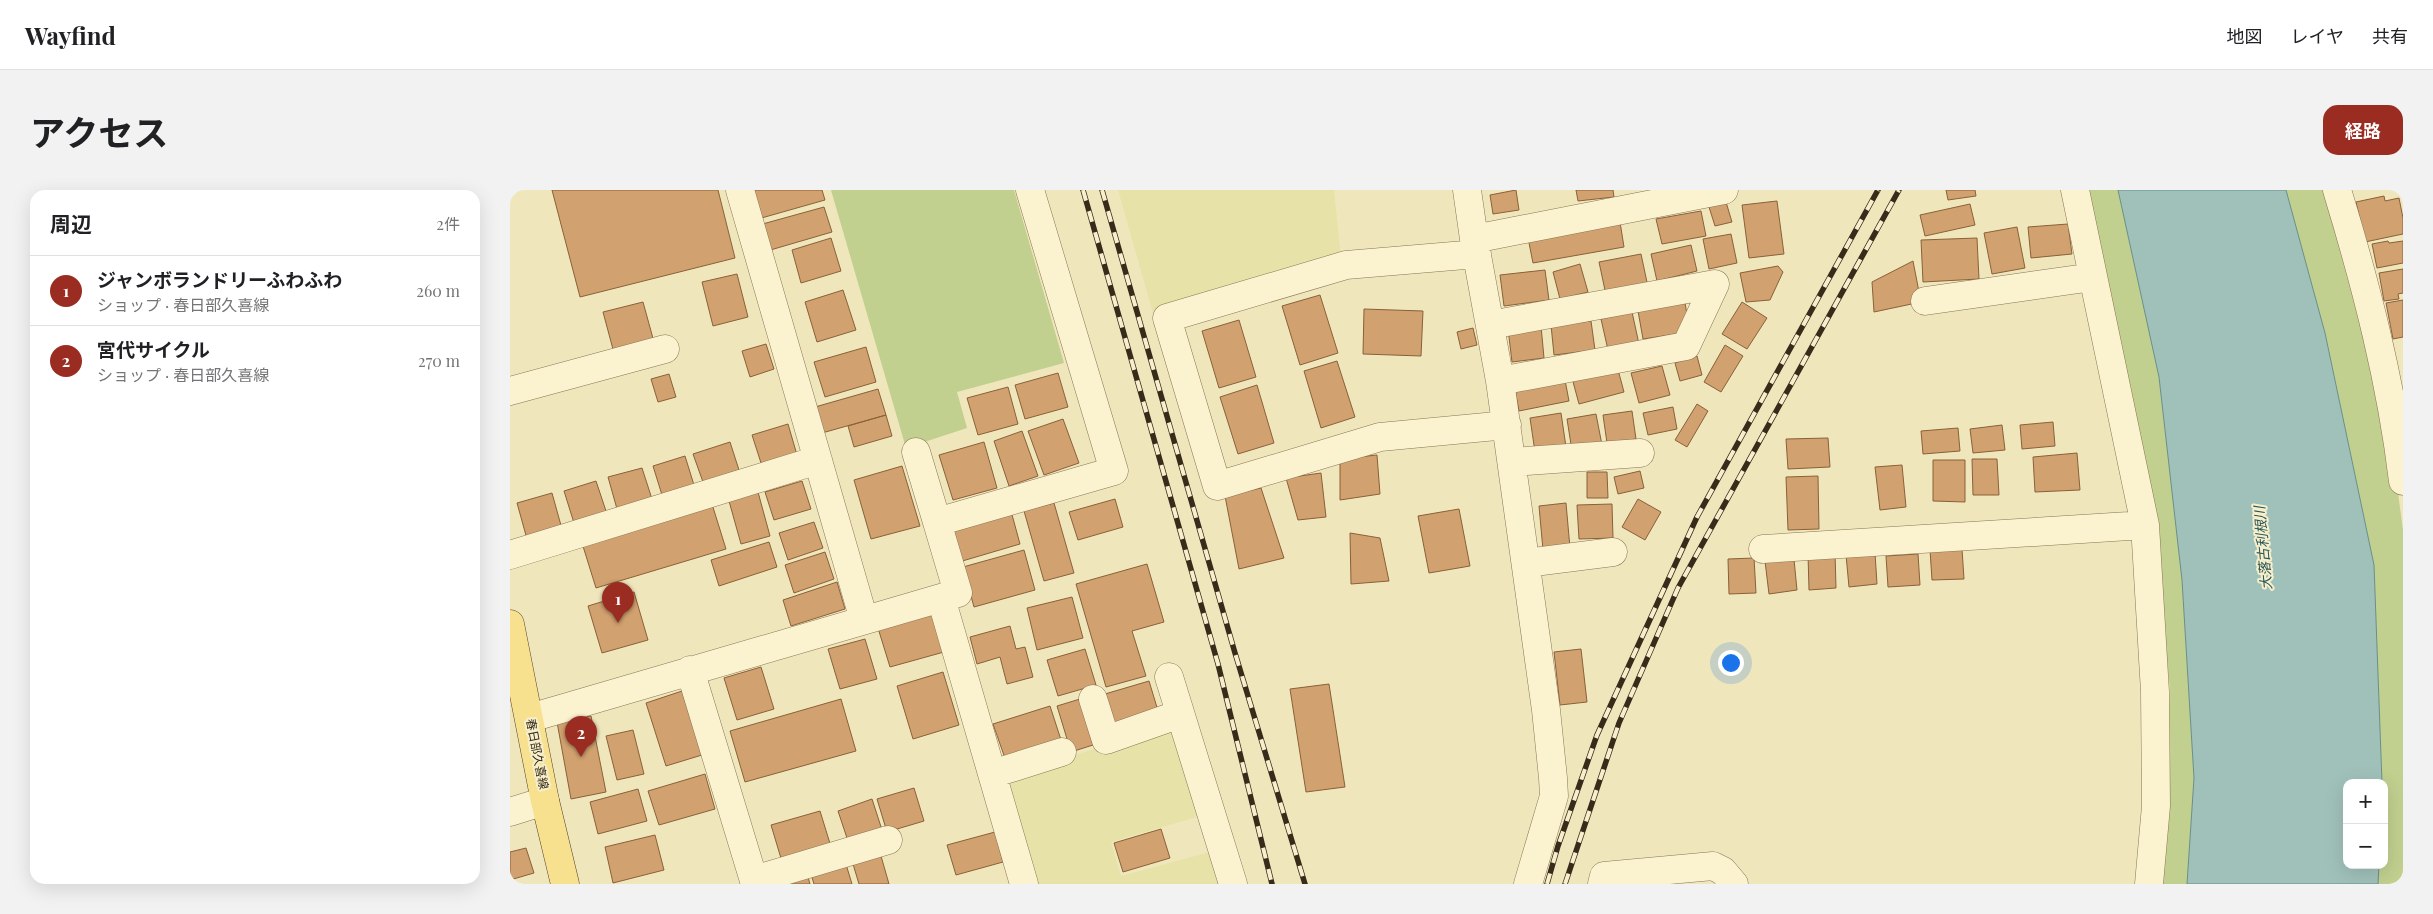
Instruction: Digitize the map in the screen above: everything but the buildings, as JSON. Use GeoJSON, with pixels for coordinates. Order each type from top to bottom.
{"type":"FeatureCollection","features":[{"type":"Feature","properties":{"kind":"main road","name":"春日部久喜線"},"geometry":{"type":"LineString","coordinates":[[511,634],[530,718],[545,801],[565,884]]}},
{"type":"Feature","properties":{"kind":"street"},"geometry":{"type":"LineString","coordinates":[[740,190],[864,620]]}},
{"type":"Feature","properties":{"kind":"street"},"geometry":{"type":"LineString","coordinates":[[937,522],[1114,470],[1030,190]]}},
{"type":"Feature","properties":{"kind":"street"},"geometry":{"type":"LineString","coordinates":[[1468,190],[1475,247],[1507,425],[1546,710],[1554,796],[1528,884]]}},
{"type":"Feature","properties":{"kind":"street"},"geometry":{"type":"LineString","coordinates":[[1507,425],[1380,437],[1217,486],[1167,318],[1346,265],[1475,247],[1724,190]]}},
{"type":"Feature","properties":{"kind":"street"},"geometry":{"type":"LineString","coordinates":[[2075,190],[2145,525],[2155,692],[2156,806],[2149,884]]}},
{"type":"Feature","properties":{"kind":"street"},"geometry":{"type":"LineString","coordinates":[[2337,190],[2367,288],[2386,376],[2403,480]]}},
{"type":"Feature","properties":{"kind":"street"},"geometry":{"type":"LineString","coordinates":[[1925,301],[2094,277]]}},
{"type":"Feature","properties":{"kind":"street"},"geometry":{"type":"LineString","coordinates":[[1490,325],[1715,284],[1686,346],[1500,381]]}},
{"type":"Feature","properties":{"kind":"street"},"geometry":{"type":"LineString","coordinates":[[510,391],[665,349]]}},
{"type":"Feature","properties":{"kind":"street"},"geometry":{"type":"LineString","coordinates":[[530,718],[958,593],[916,452]]}},
{"type":"Feature","properties":{"kind":"street"},"geometry":{"type":"LineString","coordinates":[[1512,462],[1640,453]]}},
{"type":"Feature","properties":{"kind":"street"},"geometry":{"type":"LineString","coordinates":[[510,555],[818,460]]}},
{"type":"Feature","properties":{"kind":"street"},"geometry":{"type":"LineString","coordinates":[[1763,549],[2145,525]]}},
{"type":"Feature","properties":{"kind":"street"},"geometry":{"type":"LineString","coordinates":[[1526,563],[1613,552]]}},
{"type":"Feature","properties":{"kind":"street"},"geometry":{"type":"LineString","coordinates":[[941,598],[1024,884]]}},
{"type":"Feature","properties":{"kind":"street"},"geometry":{"type":"LineString","coordinates":[[690,670],[754,882],[888,840]]}},
{"type":"Feature","properties":{"kind":"street"},"geometry":{"type":"LineString","coordinates":[[1169,677],[1233,884]]}},
{"type":"Feature","properties":{"kind":"street"},"geometry":{"type":"LineString","coordinates":[[1093,699],[1106,740],[1180,714]]}},
{"type":"Feature","properties":{"kind":"street"},"geometry":{"type":"LineString","coordinates":[[992,774],[1062,752]]}},
{"type":"Feature","properties":{"kind":"street"},"geometry":{"type":"LineString","coordinates":[[510,812],[545,801]]}},
{"type":"Feature","properties":{"kind":"street"},"geometry":{"type":"LineString","coordinates":[[1602,884],[1604,876],[1713,866],[1722,871],[1734,884]]}},
{"type":"Feature","properties":{"kind":"shaded area"},"geometry":{"type":"Polygon","coordinates":[[[1118,190],[1334,190],[1341,258],[1153,313],[1118,190]]]}},
{"type":"Feature","properties":{"kind":"shaded area"},"geometry":{"type":"Polygon","coordinates":[[[1173,724],[1200,816],[1111,842],[1121,876],[1210,852],[1219,884],[1033,884],[1000,779],[1173,724]]]}},
{"type":"Feature","properties":{"kind":"green space"},"geometry":{"type":"Polygon","coordinates":[[[831,190],[1014,190],[1064,363],[957,392],[967,428],[906,448],[831,190]]]}},
{"type":"Feature","properties":{"kind":"green space"},"geometry":{"type":"Polygon","coordinates":[[[2086,190],[2118,190],[2159,377],[2182,580],[2194,778],[2187,884],[2158,884],[2165,806],[2170,690],[2154,529],[2086,190]]]}},
{"type":"Feature","properties":{"kind":"green space"},"geometry":{"type":"Polygon","coordinates":[[[2286,190],[2328,190],[2392,449],[2403,530],[2403,884],[2378,884],[2379,869],[2388,869],[2388,779],[2382,779],[2374,565],[2325,333],[2286,190]]]}},
{"type":"Feature","properties":{"kind":"water","name":"大落古利根川"},"geometry":{"type":"Polygon","coordinates":[[[2118,190],[2286,190],[2325,333],[2374,565],[2382,779],[2343,779],[2343,869],[2379,869],[2378,884],[2187,884],[2194,778],[2182,580],[2159,377],[2118,190]]]}},
{"type":"Feature","properties":{"kind":"railway"},"geometry":{"type":"LineString","coordinates":[[1083,190],[1218,664],[1272,884]]}},
{"type":"Feature","properties":{"kind":"railway"},"geometry":{"type":"LineString","coordinates":[[1102,190],[1235,653],[1305,884]]}},
{"type":"Feature","properties":{"kind":"railway"},"geometry":{"type":"LineString","coordinates":[[1547,884],[1558,846],[1597,735],[1697,517],[1878,190]]}},
{"type":"Feature","properties":{"kind":"railway"},"geometry":{"type":"LineString","coordinates":[[1565,884],[1619,723],[1678,588],[1899,190]]}},
{"type":"Feature","properties":{"kind":"place","name":"ジャンボランドリーふわふわ"},"geometry":{"type":"Point","coordinates":[618,623]}},
{"type":"Feature","properties":{"kind":"place","name":"宮代サイクル"},"geometry":{"type":"Point","coordinates":[581,757]}}]}
